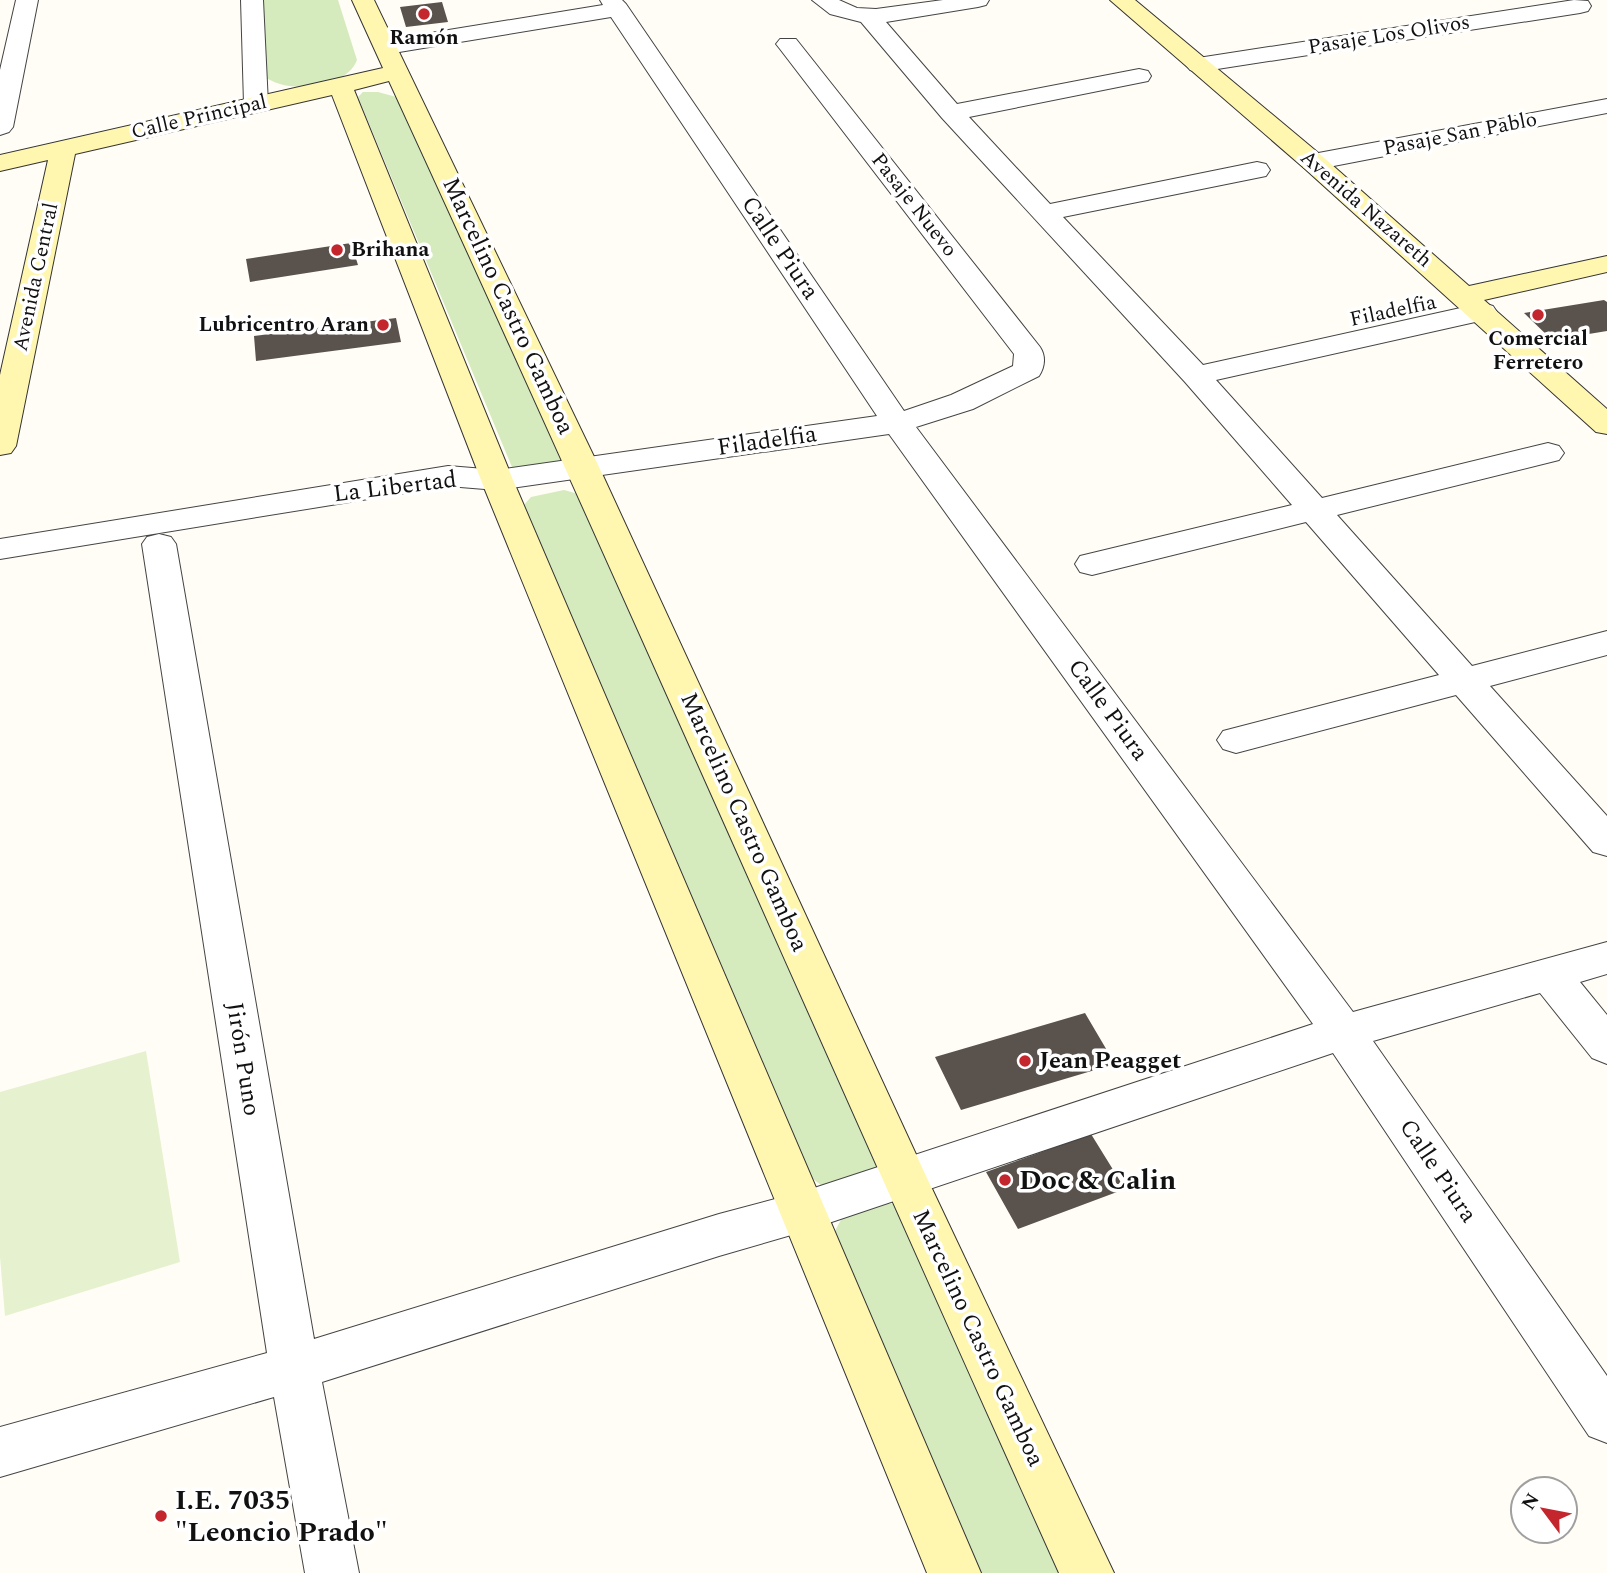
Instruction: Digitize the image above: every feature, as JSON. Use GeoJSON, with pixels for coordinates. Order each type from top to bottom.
{"type":"FeatureCollection","features":[{"type":"Feature","properties":{"kind":"main road","name":"Marcelino Castro Gamboa"},"geometry":{"type":"LineString","coordinates":[[363,0],[583,467],[903,1176],[1087,1573]]}},
{"type":"Feature","properties":{"kind":"main road","name":"Avenida Nazareth"},"geometry":{"type":"LineString","coordinates":[[1121,0],[1313,162],[1607,425]]}},
{"type":"Feature","properties":{"kind":"main road","name":"Calle Principal"},"geometry":{"type":"LineString","coordinates":[[0,163],[340,85],[393,59]]}},
{"type":"Feature","properties":{"kind":"main road"},"geometry":{"type":"LineString","coordinates":[[340,85],[497,480],[954,1573]]}},
{"type":"Feature","properties":{"kind":"main road","name":"Avenida Central"},"geometry":{"type":"LineString","coordinates":[[0,446],[63,148]]}},
{"type":"Feature","properties":{"kind":"main road","name":"Filadelfia"},"geometry":{"type":"LineString","coordinates":[[1474,304],[1607,264]]}},
{"type":"Feature","properties":{"kind":"main road","name":"Filadelfia"},"geometry":{"type":"LineString","coordinates":[[1474,304],[1607,285]]}},
{"type":"Feature","properties":{"kind":"street"},"geometry":{"type":"LineString","coordinates":[[0,127],[27,0]]}},
{"type":"Feature","properties":{"kind":"street"},"geometry":{"type":"LineString","coordinates":[[252,0],[256,104]]}},
{"type":"Feature","properties":{"kind":"street"},"geometry":{"type":"LineString","coordinates":[[822,0],[832,9],[870,18],[978,0]]}},
{"type":"Feature","properties":{"kind":"street"},"geometry":{"type":"LineString","coordinates":[[393,59],[615,4]]}},
{"type":"Feature","properties":{"kind":"street","name":"Calle Piura"},"geometry":{"type":"LineString","coordinates":[[615,4],[897,422],[1343,1032],[1607,1419]]}},
{"type":"Feature","properties":{"kind":"street","name":"Pasaje Los Olivos"},"geometry":{"type":"LineString","coordinates":[[1198,65],[1582,8]]}},
{"type":"Feature","properties":{"kind":"street"},"geometry":{"type":"LineString","coordinates":[[870,18],[951,113],[1188,367],[1607,842]]}},
{"type":"Feature","properties":{"kind":"street","name":"Pasaje Nuevo"},"geometry":{"type":"LineString","coordinates":[[788,44],[1030,353],[1028,370]]}},
{"type":"Feature","properties":{"kind":"street"},"geometry":{"type":"LineString","coordinates":[[951,113],[1139,76]]}},
{"type":"Feature","properties":{"kind":"street","name":"Pasaje San Pablo"},"geometry":{"type":"LineString","coordinates":[[1313,162],[1607,106]]}},
{"type":"Feature","properties":{"kind":"street"},"geometry":{"type":"LineString","coordinates":[[1045,213],[1257,170]]}},
{"type":"Feature","properties":{"kind":"street","name":"Filadelfia"},"geometry":{"type":"LineString","coordinates":[[1188,367],[1474,304]]}},
{"type":"Feature","properties":{"kind":"street","name":"Filadelfia"},"geometry":{"type":"LineString","coordinates":[[497,480],[897,422],[962,402],[1028,370]]}},
{"type":"Feature","properties":{"kind":"street"},"geometry":{"type":"LineString","coordinates":[[1092,564],[1548,453]]}},
{"type":"Feature","properties":{"kind":"street","name":"La Libertad"},"geometry":{"type":"LineString","coordinates":[[0,549],[448,476],[497,480]]}},
{"type":"Feature","properties":{"kind":"street","name":"La Libertad"},"geometry":{"type":"LineString","coordinates":[[0,572],[159,544],[451,501],[497,480]]}},
{"type":"Feature","properties":{"kind":"street","name":"Jirón Puno"},"geometry":{"type":"LineString","coordinates":[[159,544],[294,1368],[332,1573]]}},
{"type":"Feature","properties":{"kind":"street"},"geometry":{"type":"LineString","coordinates":[[1237,740],[1607,643]]}},
{"type":"Feature","properties":{"kind":"street"},"geometry":{"type":"LineString","coordinates":[[0,1452],[294,1368],[719,1235],[805,1212],[903,1176],[1343,1032],[1607,958]]}},
{"type":"Feature","properties":{"kind":"street"},"geometry":{"type":"LineString","coordinates":[[1550,976],[1607,1046]]}},
{"type":"Feature","properties":{"kind":"green space"},"geometry":{"type":"Polygon","coordinates":[[[261,0],[338,0],[357,60],[352,68],[334,80],[300,87],[280,84],[259,74],[261,0]]]}},
{"type":"Feature","properties":{"kind":"green space"},"geometry":{"type":"Polygon","coordinates":[[[363,92],[378,92],[400,98],[563,455],[558,464],[522,470],[512,467],[358,97],[363,92]]]}},
{"type":"Feature","properties":{"kind":"green space"},"geometry":{"type":"Polygon","coordinates":[[[564,490],[582,495],[883,1159],[872,1173],[826,1189],[808,1175],[523,506],[531,497],[564,490]]]}},
{"type":"Feature","properties":{"kind":"green space"},"geometry":{"type":"Polygon","coordinates":[[[146,1051],[180,1262],[5,1316],[0,1257],[0,1092],[146,1051]]]}},
{"type":"Feature","properties":{"kind":"green space"},"geometry":{"type":"Polygon","coordinates":[[[886,1203],[904,1205],[1071,1573],[981,1573],[835,1231],[844,1214],[886,1203]]]}},
{"type":"Feature","properties":{"kind":"building","name":"Ramón"},"geometry":{"type":"Polygon","coordinates":[[[442,2],[448,22],[406,27],[400,7],[442,2]]]}},
{"type":"Feature","properties":{"kind":"building"},"geometry":{"type":"Polygon","coordinates":[[[351,243],[358,265],[250,282],[246,259],[351,243]]]}},
{"type":"Feature","properties":{"kind":"building"},"geometry":{"type":"Polygon","coordinates":[[[1604,300],[1607,302],[1607,331],[1552,340],[1524,313],[1604,300]]]}},
{"type":"Feature","properties":{"kind":"building"},"geometry":{"type":"Polygon","coordinates":[[[396,318],[401,342],[256,361],[254,336],[396,318]]]}},
{"type":"Feature","properties":{"kind":"building","name":"Jean Peagget"},"geometry":{"type":"Polygon","coordinates":[[[1085,1013],[1115,1064],[961,1110],[935,1057],[1085,1013]]]}},
{"type":"Feature","properties":{"kind":"building"},"geometry":{"type":"Polygon","coordinates":[[[1091,1134],[1125,1189],[1018,1229],[986,1172],[1091,1134]]]}},
{"type":"Feature","properties":{"kind":"place","name":"Ramón"},"geometry":{"type":"Point","coordinates":[424,14]}},
{"type":"Feature","properties":{"kind":"place","name":"Brihana"},"geometry":{"type":"Point","coordinates":[337,250]}},
{"type":"Feature","properties":{"kind":"place","name":"Comercial Ferretero"},"geometry":{"type":"Point","coordinates":[1538,315]}},
{"type":"Feature","properties":{"kind":"place","name":"Lubricentro Aran"},"geometry":{"type":"Point","coordinates":[383,325]}},
{"type":"Feature","properties":{"kind":"place","name":"Jean Peagget"},"geometry":{"type":"Point","coordinates":[1025,1061]}},
{"type":"Feature","properties":{"kind":"place","name":"Doc & Calin"},"geometry":{"type":"Point","coordinates":[1005,1180]}},
{"type":"Feature","properties":{"kind":"place","name":"I.E. 7035 \"Leoncio Prado\""},"geometry":{"type":"Point","coordinates":[161,1516]}}]}
